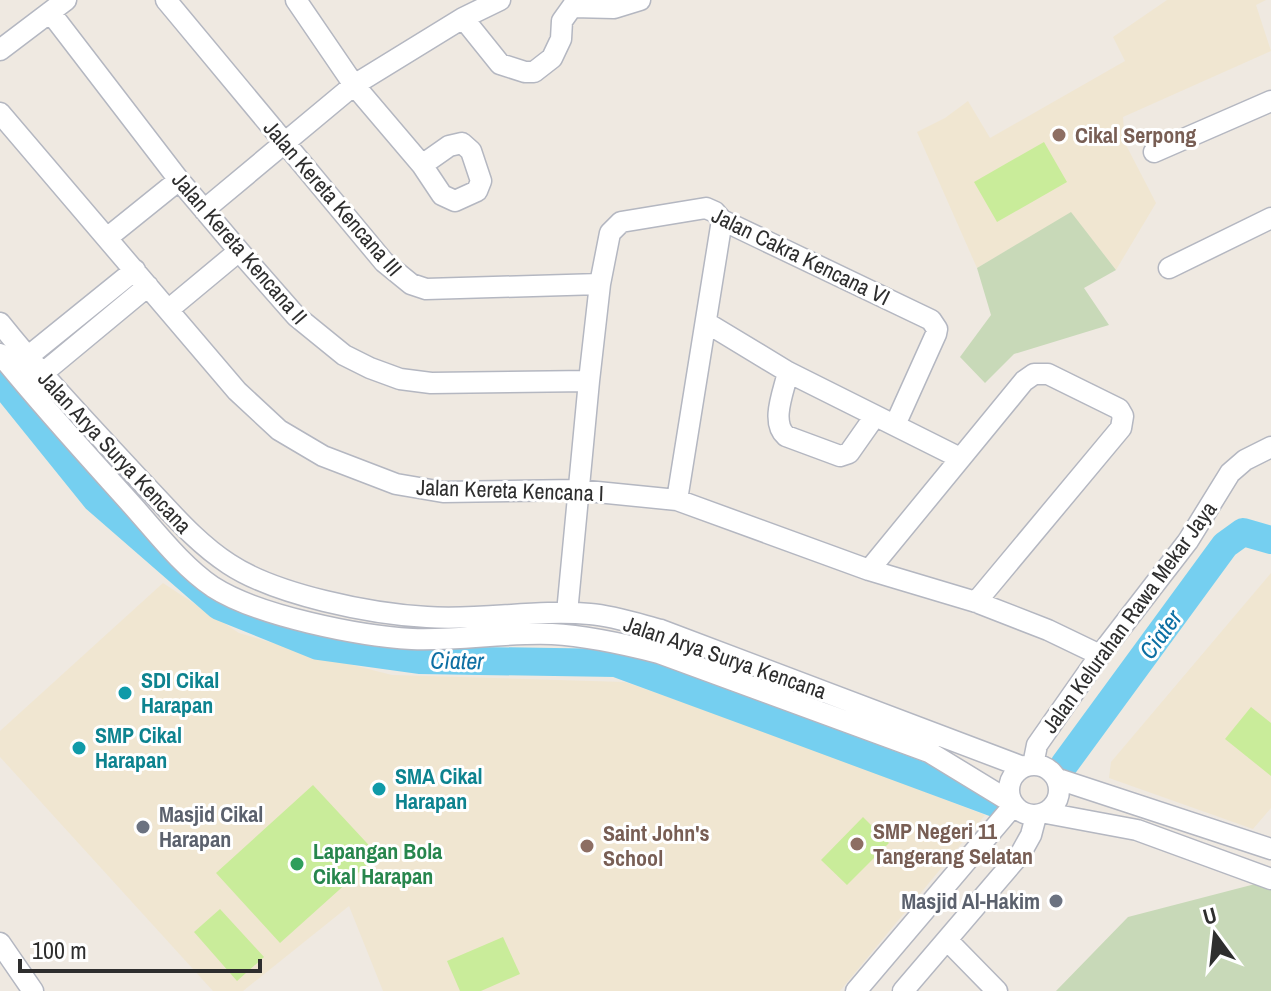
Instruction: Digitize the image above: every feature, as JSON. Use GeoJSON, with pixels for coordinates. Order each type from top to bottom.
{"type":"FeatureCollection","features":[{"type":"Feature","properties":{"kind":"street","name":"Jalan Kereta Kencana III"},"geometry":{"type":"LineString","coordinates":[[166,0],[384,262],[411,284],[426,289],[600,284]]}},
{"type":"Feature","properties":{"kind":"street"},"geometry":{"type":"LineString","coordinates":[[296,0],[354,85],[422,165]]}},
{"type":"Feature","properties":{"kind":"street"},"geometry":{"type":"LineString","coordinates":[[204,210],[354,85],[463,18],[500,0]]}},
{"type":"Feature","properties":{"kind":"street"},"geometry":{"type":"LineString","coordinates":[[463,18],[500,64],[534,72],[552,58],[561,39],[562,21],[575,3],[614,8],[640,0]]}},
{"type":"Feature","properties":{"kind":"street"},"geometry":{"type":"LineString","coordinates":[[0,50],[58,6]]}},
{"type":"Feature","properties":{"kind":"street","name":"Jalan Kereta Kencana II"},"geometry":{"type":"LineString","coordinates":[[58,6],[179,180],[296,316],[344,355],[400,379],[431,383],[589,381]]}},
{"type":"Feature","properties":{"kind":"street"},"geometry":{"type":"LineString","coordinates":[[1154,152],[1271,101]]}},
{"type":"Feature","properties":{"kind":"street","name":"Jalan Kereta Kencana I"},"geometry":{"type":"LineString","coordinates":[[0,113],[237,391],[279,430],[323,456],[396,484],[443,492],[577,490],[677,500],[869,570],[976,602],[1048,630],[1100,655]]}},
{"type":"Feature","properties":{"kind":"street"},"geometry":{"type":"LineString","coordinates":[[107,238],[179,180]]}},
{"type":"Feature","properties":{"kind":"street","name":"Jalan Cakra Kencana VI"},"geometry":{"type":"LineString","coordinates":[[567,613],[600,284],[610,233],[621,222],[706,208],[722,220],[931,320],[935,324],[936,334],[895,425]]}},
{"type":"Feature","properties":{"kind":"street"},"geometry":{"type":"LineString","coordinates":[[1169,268],[1271,218]]}},
{"type":"Feature","properties":{"kind":"street"},"geometry":{"type":"LineString","coordinates":[[677,500],[722,220]]}},
{"type":"Feature","properties":{"kind":"street"},"geometry":{"type":"LineString","coordinates":[[168,310],[239,251]]}},
{"type":"Feature","properties":{"kind":"street"},"geometry":{"type":"LineString","coordinates":[[13,360],[142,278]]}},
{"type":"Feature","properties":{"kind":"street"},"geometry":{"type":"LineString","coordinates":[[34,381],[142,278]]}},
{"type":"Feature","properties":{"kind":"street","name":"Jalan Arya Surya Kencana"},"geometry":{"type":"LineString","coordinates":[[0,323],[13,360],[197,539],[250,576],[328,600],[413,616],[459,618],[592,614],[661,630],[1028,766]]}},
{"type":"Feature","properties":{"kind":"street"},"geometry":{"type":"LineString","coordinates":[[707,323],[788,372],[960,458]]}},
{"type":"Feature","properties":{"kind":"street"},"geometry":{"type":"LineString","coordinates":[[788,372],[778,420],[786,436],[840,456],[849,453],[875,416]]}},
{"type":"Feature","properties":{"kind":"street"},"geometry":{"type":"LineString","coordinates":[[869,570],[1024,381],[1034,374],[1048,374],[1119,409],[1124,423],[976,602]]}},
{"type":"Feature","properties":{"kind":"street","name":"Jalan Arya Surya Kencana"},"geometry":{"type":"LineString","coordinates":[[34,381],[179,557],[215,589],[250,604],[300,619],[365,633],[409,638],[551,634],[618,642],[659,653],[929,752],[1013,804]]}},
{"type":"Feature","properties":{"kind":"street","name":"Jalan Kelurahan Rawa Mekar Jaya"},"geometry":{"type":"LineString","coordinates":[[1028,766],[1037,745],[1100,655],[1188,541],[1230,473],[1245,460],[1271,447]]}},
{"type":"Feature","properties":{"kind":"street"},"geometry":{"type":"LineString","coordinates":[[903,991],[1021,853],[1041,814],[1054,807],[1059,798],[1058,779],[1052,771],[1028,766],[1010,782],[1009,792],[1013,804],[1026,815],[1041,814],[1137,830],[1271,879]]}},
{"type":"Feature","properties":{"kind":"street"},"geometry":{"type":"LineString","coordinates":[[1058,779],[1264,846],[1271,827]]}},
{"type":"Feature","properties":{"kind":"street"},"geometry":{"type":"LineString","coordinates":[[856,991],[1013,804]]}},
{"type":"Feature","properties":{"kind":"street"},"geometry":{"type":"LineString","coordinates":[[948,941],[997,991]]}},
{"type":"Feature","properties":{"kind":"street"},"geometry":{"type":"LineString","coordinates":[[0,943],[33,991]]}},
{"type":"Feature","properties":{"kind":"shaded area","name":"Cikal Serpong"},"geometry":{"type":"Polygon","coordinates":[[[1167,0],[1266,0],[1256,5],[1271,51],[1123,117],[1125,143],[1156,203],[1116,270],[1071,213],[977,268],[917,132],[945,118],[968,101],[990,138],[1125,61],[1113,37],[1167,0]]]}},
{"type":"Feature","properties":{"kind":"shaded area"},"geometry":{"type":"Polygon","coordinates":[[[1271,573],[1271,808],[1253,829],[1109,778],[1111,762],[1271,573]]]}},
{"type":"Feature","properties":{"kind":"shaded area"},"geometry":{"type":"Polygon","coordinates":[[[163,583],[239,633],[392,675],[625,682],[780,736],[985,815],[840,991],[383,991],[349,906],[243,991],[213,991],[0,757],[0,731],[163,583]]]}},
{"type":"Feature","properties":{"kind":"green space"},"geometry":{"type":"Polygon","coordinates":[[[1044,142],[1067,182],[997,222],[974,182],[1044,142]]]}},
{"type":"Feature","properties":{"kind":"green space"},"geometry":{"type":"Polygon","coordinates":[[[1071,212],[1116,270],[1084,288],[1109,325],[1014,354],[985,383],[960,357],[991,315],[977,268],[1071,212]]]}},
{"type":"Feature","properties":{"kind":"green space"},"geometry":{"type":"Polygon","coordinates":[[[1251,707],[1271,723],[1271,776],[1225,739],[1251,707]]]}},
{"type":"Feature","properties":{"kind":"green space","name":"Lapangan Bola Cikal Harapan"},"geometry":{"type":"Polygon","coordinates":[[[313,785],[378,855],[280,943],[216,873],[313,785]]]}},
{"type":"Feature","properties":{"kind":"green space"},"geometry":{"type":"Polygon","coordinates":[[[863,817],[889,843],[847,885],[821,860],[863,817]]]}},
{"type":"Feature","properties":{"kind":"green space"},"geometry":{"type":"Polygon","coordinates":[[[1259,883],[1271,888],[1271,991],[1056,991],[1128,917],[1259,883]]]}},
{"type":"Feature","properties":{"kind":"green space"},"geometry":{"type":"Polygon","coordinates":[[[220,909],[264,957],[237,981],[194,932],[220,909]]]}},
{"type":"Feature","properties":{"kind":"green space"},"geometry":{"type":"Polygon","coordinates":[[[503,937],[520,974],[481,991],[460,991],[447,961],[503,937]]]}},
{"type":"Feature","properties":{"kind":"waterway","name":"Ciater"},"geometry":{"type":"LineString","coordinates":[[0,380],[96,499],[219,606],[318,646],[419,660],[616,663],[995,803]]}},
{"type":"Feature","properties":{"kind":"waterway","name":"Ciater"},"geometry":{"type":"LineString","coordinates":[[1064,765],[1225,545],[1243,532],[1271,540]]}},
{"type":"Feature","properties":{"kind":"place","name":"Cikal Serpong"},"geometry":{"type":"Point","coordinates":[1059,135]}},
{"type":"Feature","properties":{"kind":"place","name":"SDI Cikal Harapan"},"geometry":{"type":"Point","coordinates":[125,693]}},
{"type":"Feature","properties":{"kind":"place","name":"SMP Cikal Harapan"},"geometry":{"type":"Point","coordinates":[79,748]}},
{"type":"Feature","properties":{"kind":"place","name":"SMA Cikal Harapan"},"geometry":{"type":"Point","coordinates":[379,789]}},
{"type":"Feature","properties":{"kind":"place","name":"Masjid Cikal Harapan"},"geometry":{"type":"Point","coordinates":[143,827]}},
{"type":"Feature","properties":{"kind":"place","name":"SMP Negeri 11 Tangerang Selatan"},"geometry":{"type":"Point","coordinates":[857,844]}},
{"type":"Feature","properties":{"kind":"place","name":"Saint John's School"},"geometry":{"type":"Point","coordinates":[587,846]}},
{"type":"Feature","properties":{"kind":"place","name":"Lapangan Bola Cikal Harapan"},"geometry":{"type":"Point","coordinates":[297,864]}},
{"type":"Feature","properties":{"kind":"place","name":"Masjid Al-Hakim"},"geometry":{"type":"Point","coordinates":[1056,901]}}]}
